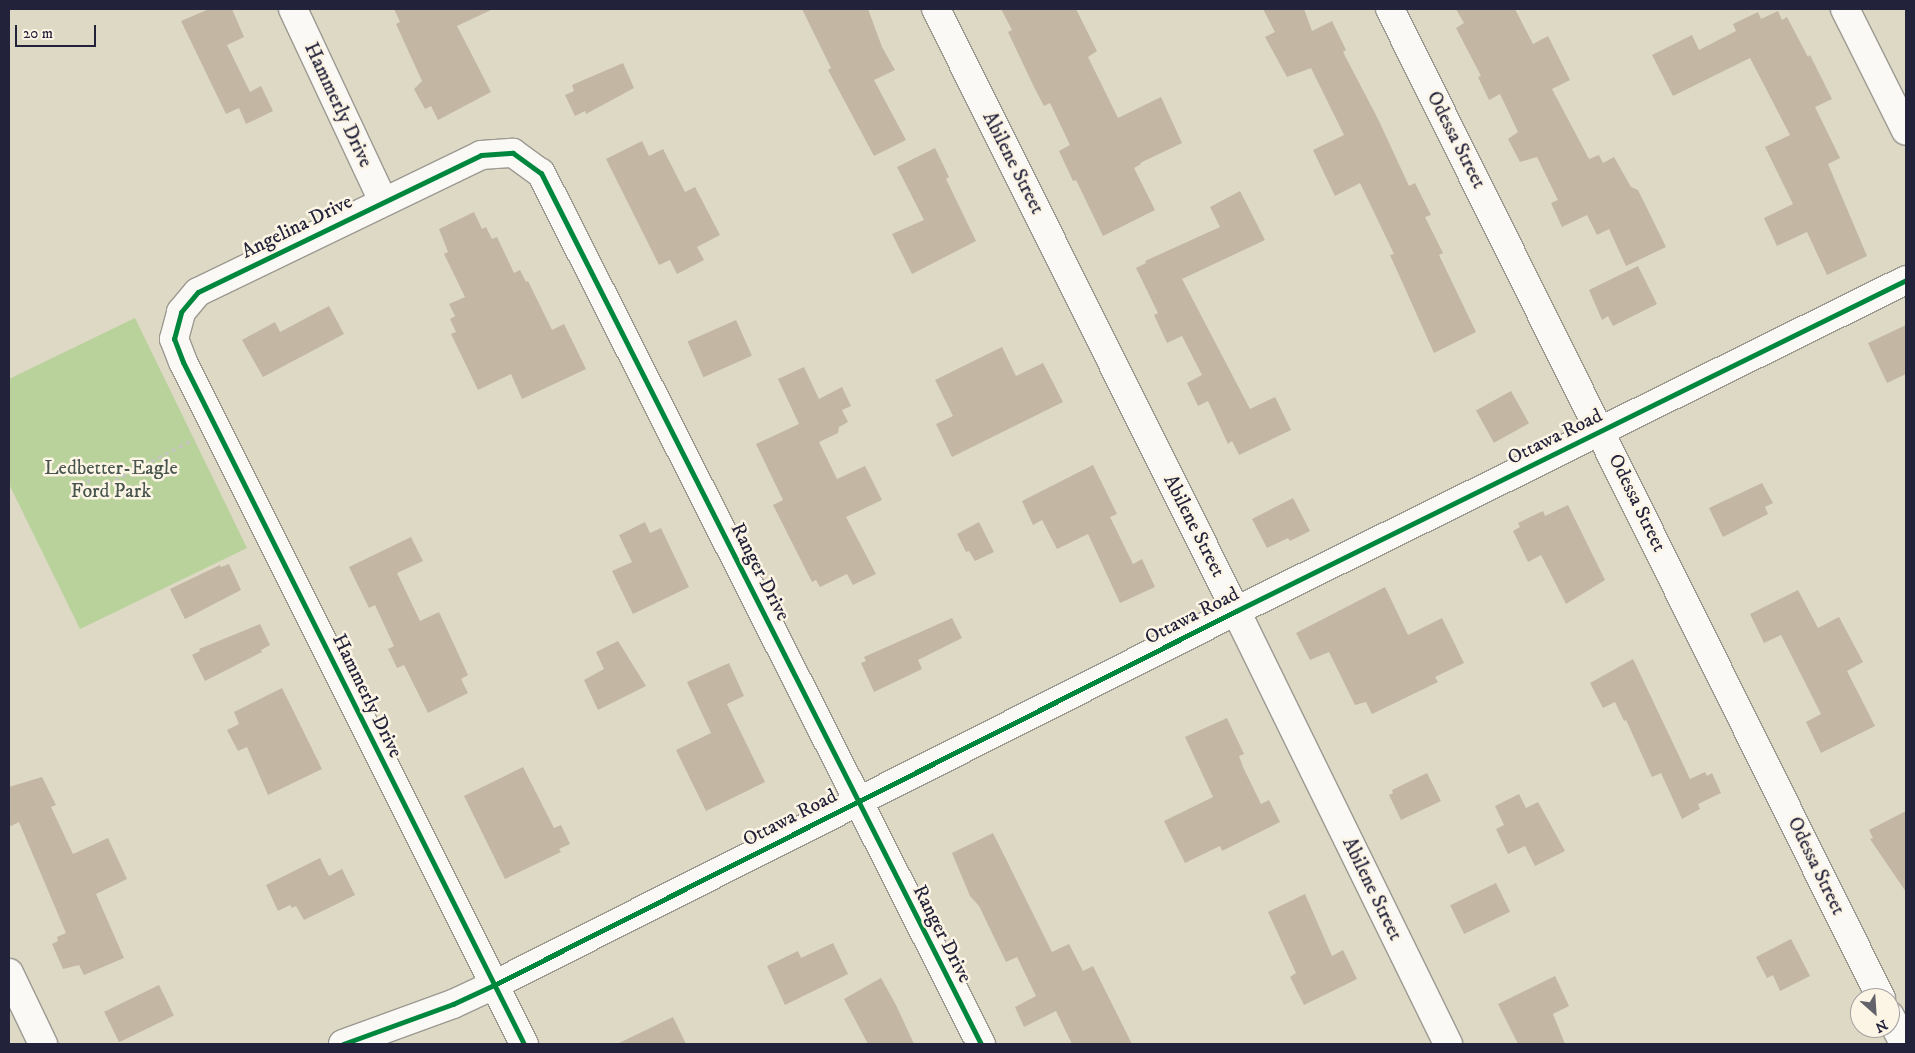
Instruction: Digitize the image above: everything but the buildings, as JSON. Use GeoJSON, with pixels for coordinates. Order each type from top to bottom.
{"type":"FeatureCollection","features":[{"type":"Feature","properties":{"kind":"street","name":"Hammerly Drive"},"geometry":{"type":"LineString","coordinates":[[294,9],[383,201]]}},
{"type":"Feature","properties":{"kind":"street","name":"Abilene Street"},"geometry":{"type":"LineString","coordinates":[[936,9],[1236,611],[1448,1044]]}},
{"type":"Feature","properties":{"kind":"street","name":"Odessa Street"},"geometry":{"type":"LineString","coordinates":[[1390,9],[1876,988]]}},
{"type":"Feature","properties":{"kind":"street"},"geometry":{"type":"LineString","coordinates":[[1845,9],[1906,131]]}},
{"type":"Feature","properties":{"kind":"street","name":"Ranger Drive"},"geometry":{"type":"LineString","coordinates":[[481,155],[513,154],[541,173],[981,1044]]}},
{"type":"Feature","properties":{"kind":"street","name":"Angelina Drive"},"geometry":{"type":"LineString","coordinates":[[183,362],[174,339],[181,312],[198,292],[481,155]]}},
{"type":"Feature","properties":{"kind":"street","name":"Ottawa Road"},"geometry":{"type":"LineString","coordinates":[[343,1044],[453,1004],[494,984],[1236,611],[1906,280]]}},
{"type":"Feature","properties":{"kind":"street","name":"Hammerly Drive"},"geometry":{"type":"LineString","coordinates":[[183,362],[524,1044]]}},
{"type":"Feature","properties":{"kind":"street"},"geometry":{"type":"LineString","coordinates":[[9,973],[44,1044]]}},
{"type":"Feature","properties":{"kind":"path"},"geometry":{"type":"LineString","coordinates":[[84,472],[94,491],[217,428]]}},
{"type":"Feature","properties":{"kind":"green space","name":"Ledbetter-Eagle Ford Park"},"geometry":{"type":"Polygon","coordinates":[[[135,318],[247,548],[80,629],[9,484],[9,379],[135,318]]]}},
{"type":"Feature","properties":{"kind":"cycle path"},"geometry":{"type":"LineString","coordinates":[[524,1044],[183,362],[174,339],[181,312],[198,292],[481,155],[513,153],[541,173],[981,1044]]}},
{"type":"Feature","properties":{"kind":"cycle path"},"geometry":{"type":"LineString","coordinates":[[343,1044],[453,1004],[494,985],[1236,611],[1906,280]]}}]}
